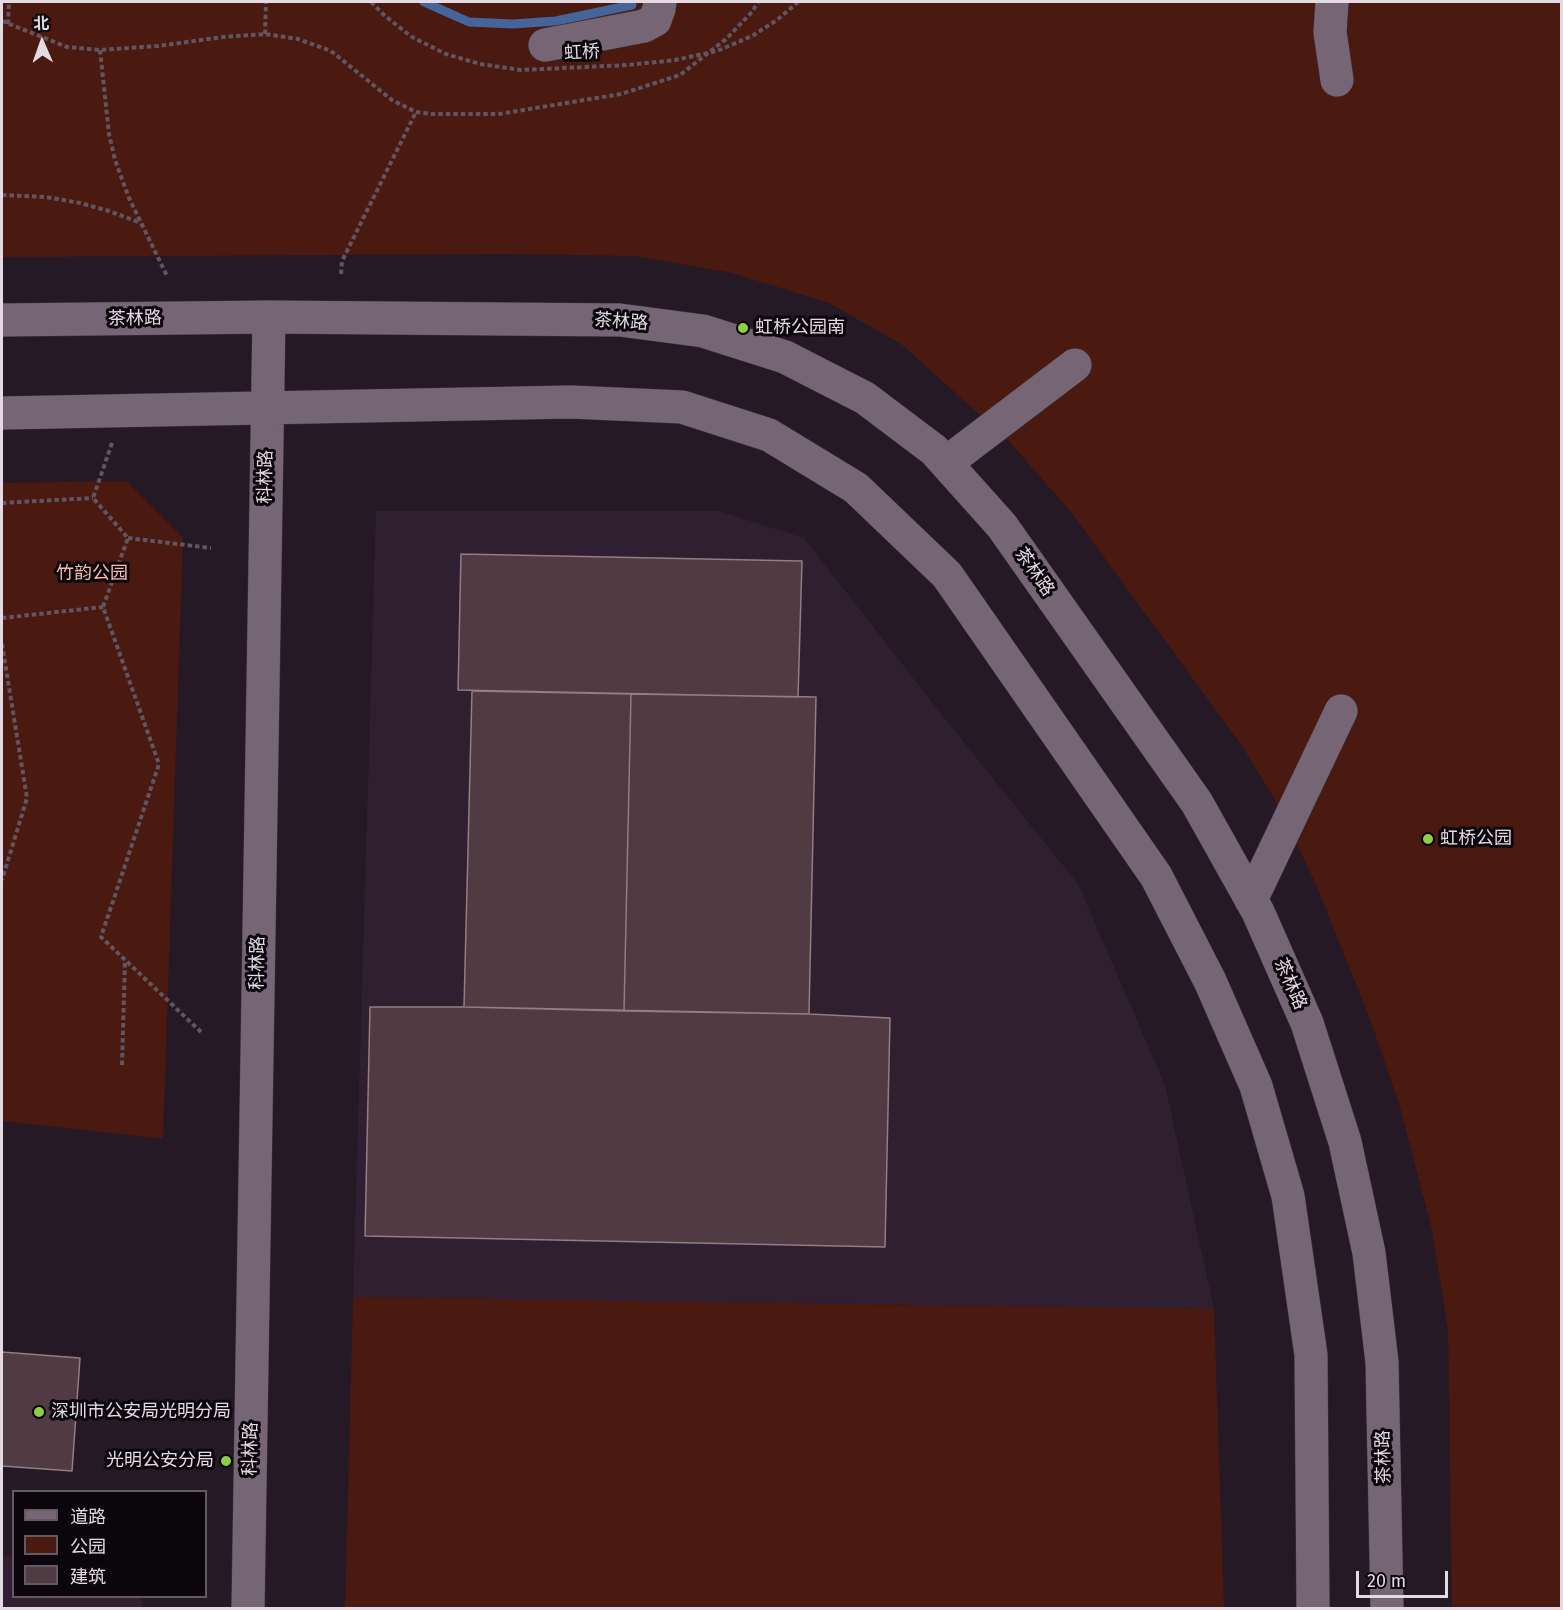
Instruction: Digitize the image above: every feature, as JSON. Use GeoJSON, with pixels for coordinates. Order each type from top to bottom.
{"type":"FeatureCollection","features":[{"type":"Feature","properties":{"kind":"street"},"geometry":{"type":"LineString","coordinates":[[545,45],[644,26],[655,20],[660,2]]}},
{"type":"Feature","properties":{"kind":"street"},"geometry":{"type":"LineString","coordinates":[[1332,2],[1330,32],[1337,80]]}},
{"type":"Feature","properties":{"kind":"street","name":"茶林路"},"geometry":{"type":"LineString","coordinates":[[2,320],[269,317],[620,320],[703,331],[785,357],[865,398],[934,450],[1002,526],[1197,803],[1258,912],[1307,1023],[1345,1142],[1369,1253],[1382,1362],[1388,1608]]}},
{"type":"Feature","properties":{"kind":"street","name":"科林路"},"geometry":{"type":"LineString","coordinates":[[248,1608],[269,317]]}},
{"type":"Feature","properties":{"kind":"street"},"geometry":{"type":"LineString","coordinates":[[946,463],[1075,365]]}},
{"type":"Feature","properties":{"kind":"street"},"geometry":{"type":"LineString","coordinates":[[2,412],[571,402],[682,407],[769,435],[856,488],[947,575],[1156,876],[1210,981],[1256,1086],[1288,1196],[1311,1355],[1313,1608]]}},
{"type":"Feature","properties":{"kind":"street"},"geometry":{"type":"LineString","coordinates":[[1251,900],[1341,711]]}},
{"type":"Feature","properties":{"kind":"path"},"geometry":{"type":"LineString","coordinates":[[8,24],[9,2]]}},
{"type":"Feature","properties":{"kind":"path"},"geometry":{"type":"LineString","coordinates":[[266,2],[266,34]]}},
{"type":"Feature","properties":{"kind":"path","name":"虹桥"},"geometry":{"type":"LineString","coordinates":[[371,2],[412,37],[446,54],[480,64],[521,70],[628,65],[675,60],[717,51],[752,36],[777,20],[798,2]]}},
{"type":"Feature","properties":{"kind":"path"},"geometry":{"type":"LineString","coordinates":[[2,21],[67,47],[100,50],[266,34],[298,39],[331,51],[392,100],[416,112],[499,114],[621,94],[680,75],[726,39],[752,12],[758,2]]}},
{"type":"Feature","properties":{"kind":"path"},"geometry":{"type":"LineString","coordinates":[[100,50],[113,151],[129,198],[167,276]]}},
{"type":"Feature","properties":{"kind":"path"},"geometry":{"type":"LineString","coordinates":[[341,274],[342,261],[416,112]]}},
{"type":"Feature","properties":{"kind":"path"},"geometry":{"type":"LineString","coordinates":[[2,195],[46,197],[80,203],[141,223]]}},
{"type":"Feature","properties":{"kind":"path"},"geometry":{"type":"LineString","coordinates":[[93,498],[113,439]]}},
{"type":"Feature","properties":{"kind":"path"},"geometry":{"type":"LineString","coordinates":[[2,503],[93,498]]}},
{"type":"Feature","properties":{"kind":"path"},"geometry":{"type":"LineString","coordinates":[[93,498],[128,538],[211,548]]}},
{"type":"Feature","properties":{"kind":"path"},"geometry":{"type":"LineString","coordinates":[[128,538],[103,607],[159,764],[101,937],[201,1032]]}},
{"type":"Feature","properties":{"kind":"path"},"geometry":{"type":"LineString","coordinates":[[2,618],[103,607]]}},
{"type":"Feature","properties":{"kind":"path"},"geometry":{"type":"LineString","coordinates":[[2,644],[27,798],[2,879]]}},
{"type":"Feature","properties":{"kind":"path"},"geometry":{"type":"LineString","coordinates":[[122,1065],[125,960]]}},
{"type":"Feature","properties":{"kind":"shaded area"},"geometry":{"type":"Polygon","coordinates":[[[376,511],[719,511],[804,538],[1078,884],[1165,1085],[1214,1309],[353,1297],[376,511]]]}},
{"type":"Feature","properties":{"kind":"shaded area"},"geometry":{"type":"Polygon","coordinates":[[[2,1556],[12,1557],[12,1598],[142,1598],[142,1608],[2,1608],[2,1556]]]}},
{"type":"Feature","properties":{"kind":"green space","name":"虹桥公园"},"geometry":{"type":"Polygon","coordinates":[[[2,2],[1561,2],[1561,1608],[1452,1608],[1448,1329],[1431,1226],[1400,1107],[1369,1016],[1314,880],[1274,798],[1242,746],[1071,512],[1007,439],[901,344],[829,303],[732,273],[636,256],[505,254],[2,257],[2,2]]]}},
{"type":"Feature","properties":{"kind":"green space","name":"竹韵公园"},"geometry":{"type":"Polygon","coordinates":[[[126,481],[183,538],[163,1139],[2,1121],[2,483],[126,481]]]}},
{"type":"Feature","properties":{"kind":"green space"},"geometry":{"type":"Polygon","coordinates":[[[353,1297],[1214,1309],[1224,1608],[345,1608],[353,1297]]]}},
{"type":"Feature","properties":{"kind":"building"},"geometry":{"type":"Polygon","coordinates":[[[461,554],[802,561],[798,697],[458,690],[461,554]]]}},
{"type":"Feature","properties":{"kind":"building"},"geometry":{"type":"Polygon","coordinates":[[[472,691],[631,694],[624,1011],[464,1007],[472,691]]]}},
{"type":"Feature","properties":{"kind":"building"},"geometry":{"type":"Polygon","coordinates":[[[631,694],[816,697],[809,1014],[624,1011],[631,694]]]}},
{"type":"Feature","properties":{"kind":"building"},"geometry":{"type":"Polygon","coordinates":[[[370,1007],[809,1014],[890,1018],[885,1247],[365,1236],[370,1007]]]}},
{"type":"Feature","properties":{"kind":"building","name":"深圳市公安局光明分局"},"geometry":{"type":"Polygon","coordinates":[[[2,1352],[80,1358],[72,1471],[2,1466],[2,1352]]]}},
{"type":"Feature","properties":{"kind":"waterway"},"geometry":{"type":"LineString","coordinates":[[424,2],[469,22],[513,24],[556,21],[632,5]]}},
{"type":"Feature","properties":{"kind":"place","name":"虹桥公园南"},"geometry":{"type":"Point","coordinates":[743,328]}},
{"type":"Feature","properties":{"kind":"place","name":"虹桥公园"},"geometry":{"type":"Point","coordinates":[1428,839]}},
{"type":"Feature","properties":{"kind":"place","name":"深圳市公安局光明分局"},"geometry":{"type":"Point","coordinates":[39,1412]}},
{"type":"Feature","properties":{"kind":"place","name":"光明公安分局"},"geometry":{"type":"Point","coordinates":[226,1461]}}]}
